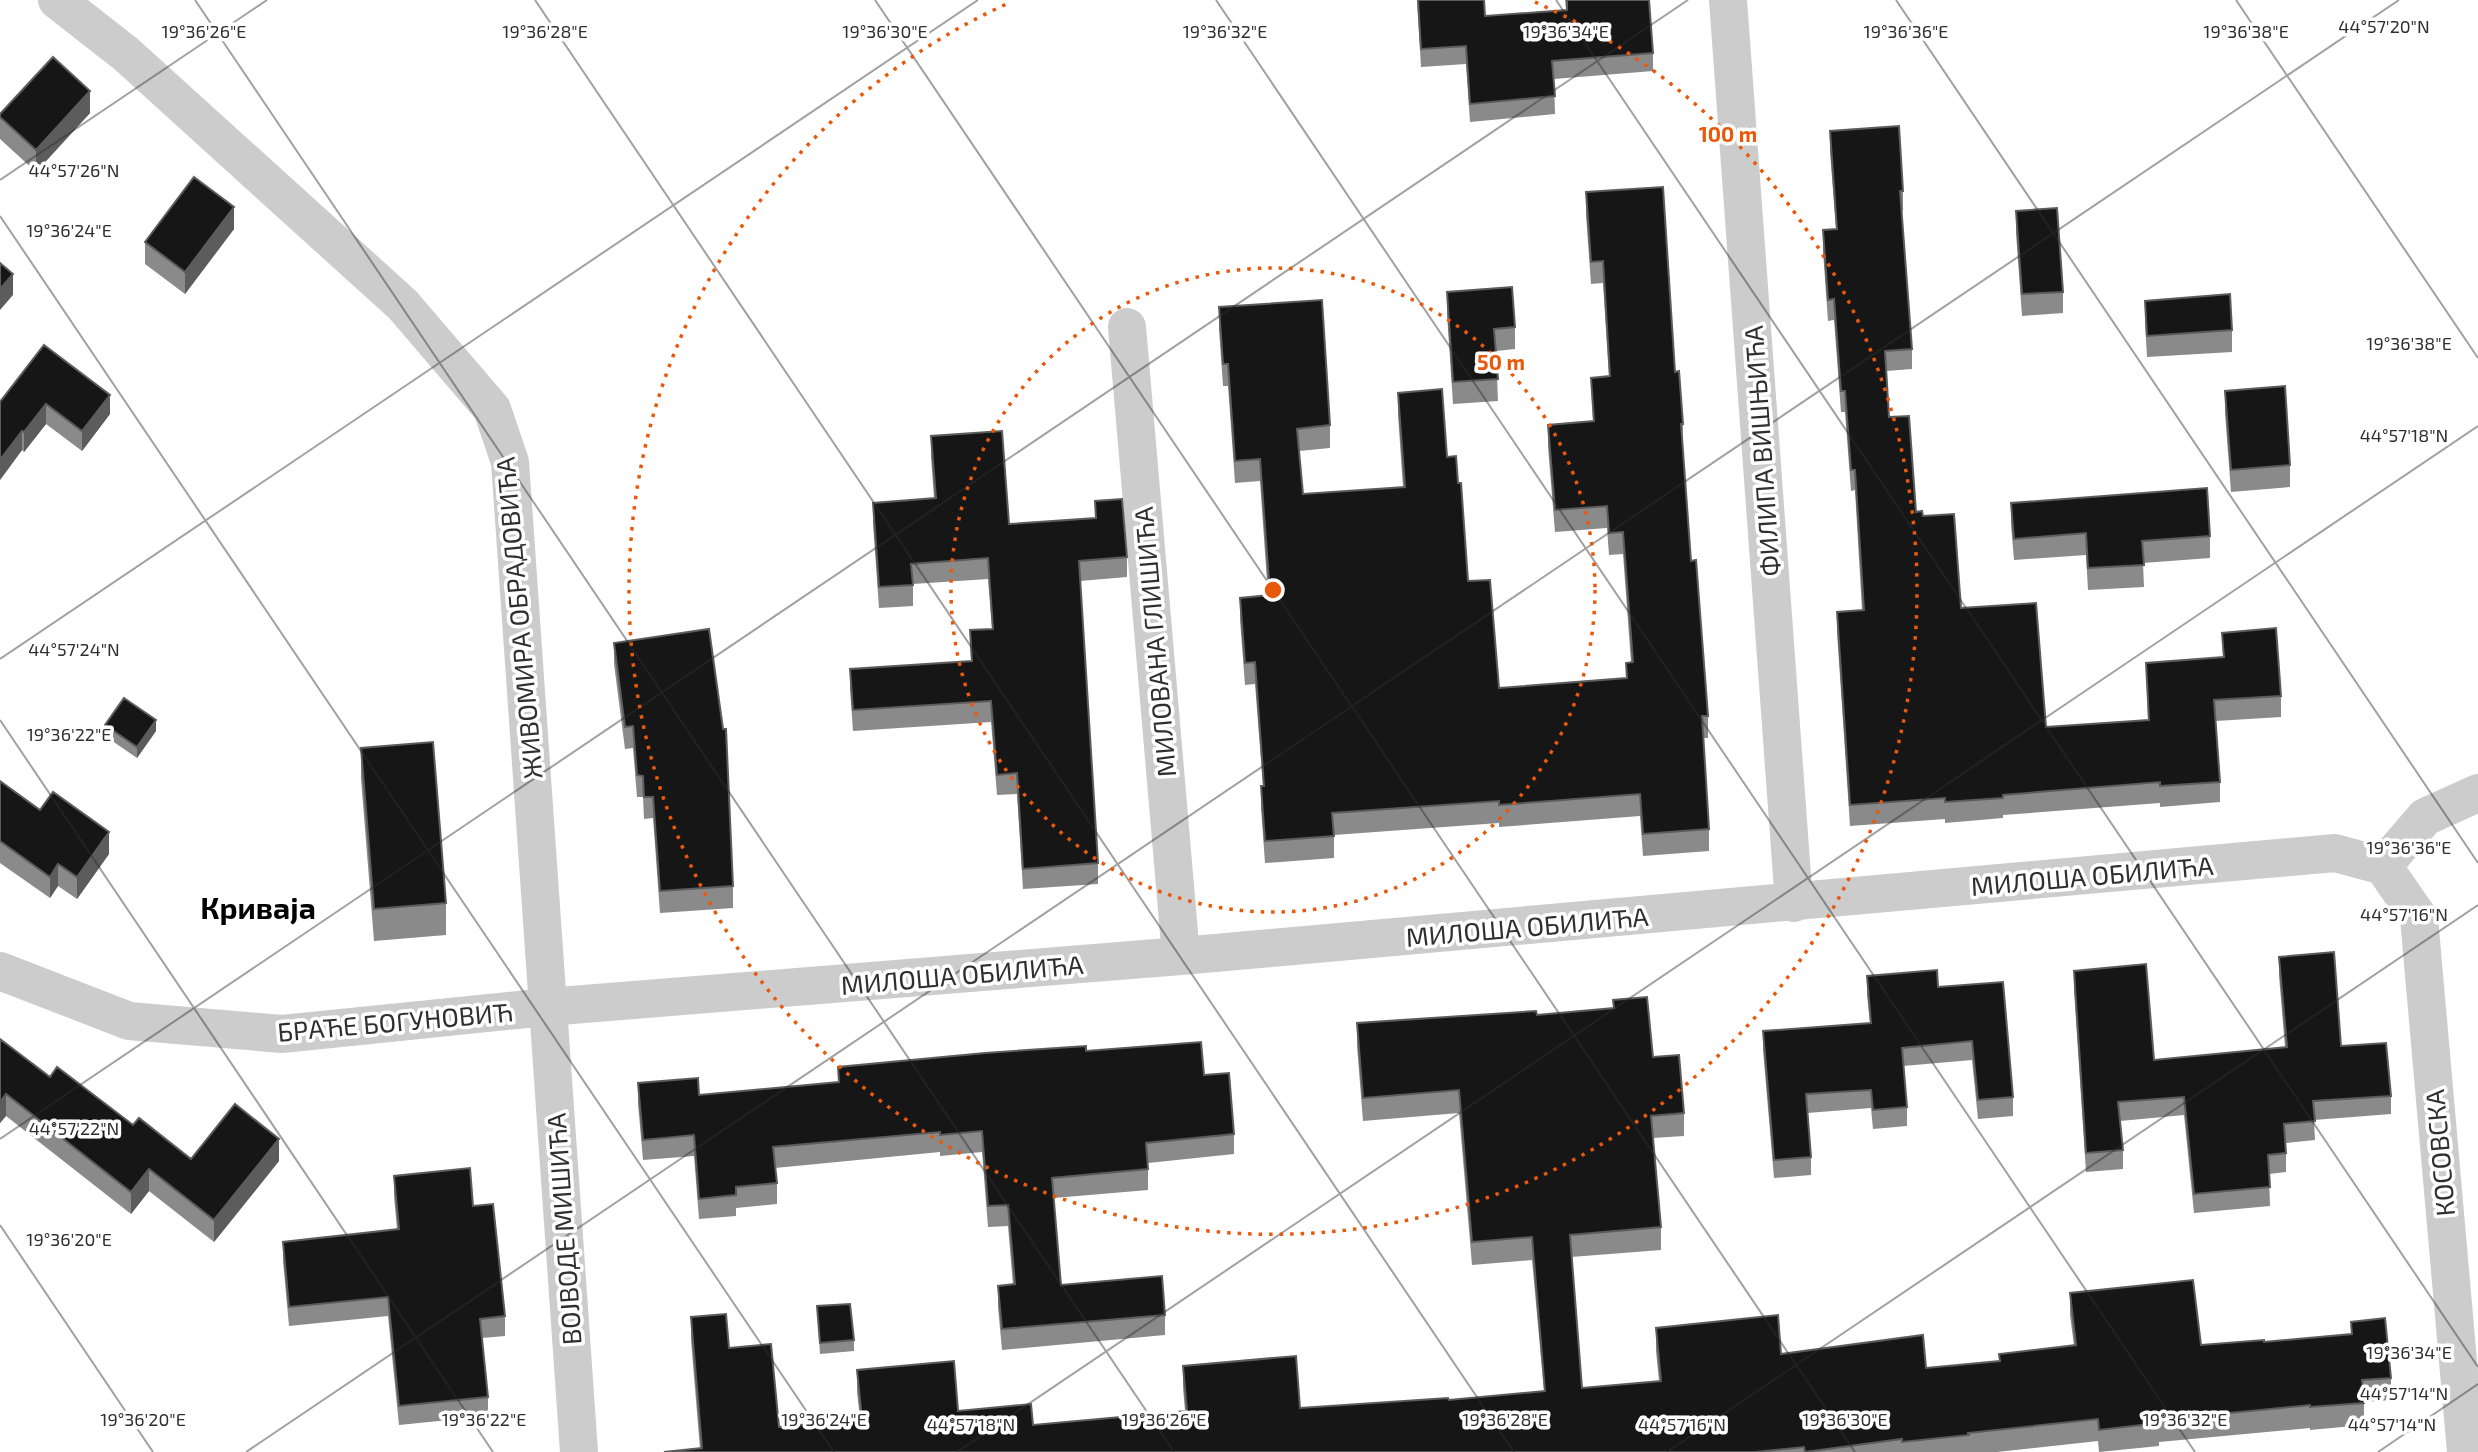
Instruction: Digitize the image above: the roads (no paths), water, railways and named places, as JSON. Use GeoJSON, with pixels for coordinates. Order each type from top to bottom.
{"type":"FeatureCollection","features":[{"type":"Feature","properties":{"kind":"street","name":"ЖИВОМИРА ОБРАДОВИЋА"},"geometry":{"type":"LineString","coordinates":[[57,0],[126,54],[403,305],[492,409],[510,462],[547,1007]]}},
{"type":"Feature","properties":{"kind":"street","name":"ФИЛИПА ВИШЊИЋА"},"geometry":{"type":"LineString","coordinates":[[1728,0],[1794,903]]}},
{"type":"Feature","properties":{"kind":"street","name":"МИЛОВАНА ГЛИШИЋА"},"geometry":{"type":"LineString","coordinates":[[1127,327],[1181,957]]}},
{"type":"Feature","properties":{"kind":"street"},"geometry":{"type":"LineString","coordinates":[[2383,866],[2425,817],[2478,793]]}},
{"type":"Feature","properties":{"kind":"street","name":"МИЛОША ОБИЛИЋА"},"geometry":{"type":"LineString","coordinates":[[547,1007],[1181,957],[2335,852],[2383,866]]}},
{"type":"Feature","properties":{"kind":"street","name":"КОСОВСКА"},"geometry":{"type":"LineString","coordinates":[[2383,866],[2419,918],[2466,1452]]}},
{"type":"Feature","properties":{"kind":"street","name":"БРАЋЕ БОГУНОВИЋ"},"geometry":{"type":"LineString","coordinates":[[0,971],[129,1021],[282,1034],[547,1007]]}},
{"type":"Feature","properties":{"kind":"street","name":"ВОЈВОДЕ МИШИЋА"},"geometry":{"type":"LineString","coordinates":[[547,1007],[579,1452]]}},
{"type":"Feature","properties":{"kind":"district","name":"Криваја"},"geometry":{"type":"Point","coordinates":[258,907]}}]}
